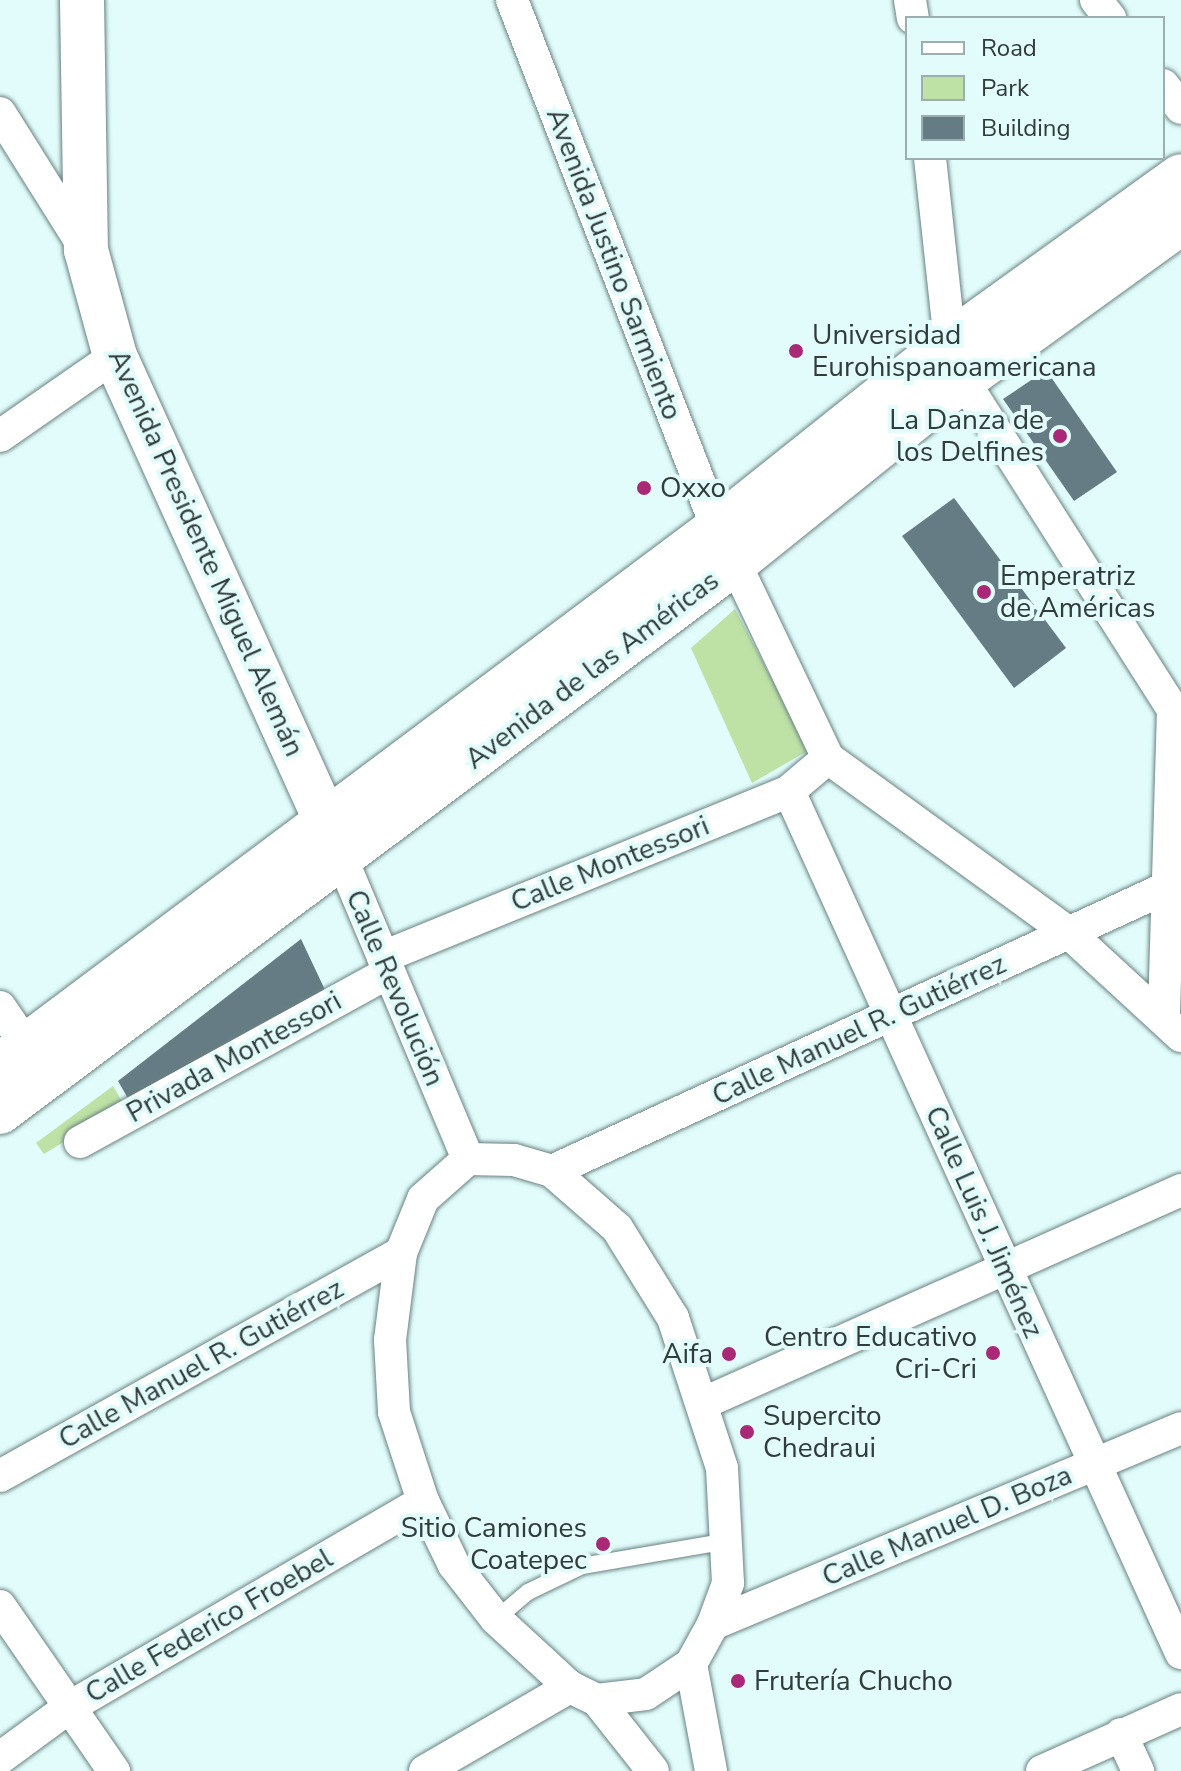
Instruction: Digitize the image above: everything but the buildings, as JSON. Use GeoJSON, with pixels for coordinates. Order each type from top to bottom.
{"type":"FeatureCollection","features":[{"type":"Feature","properties":{"kind":"main road","name":"Avenida Presidente Miguel Alemán"},"geometry":{"type":"LineString","coordinates":[[82,0],[86,250],[115,356],[324,817]]}},
{"type":"Feature","properties":{"kind":"main road","name":"Avenida de las Américas"},"geometry":{"type":"LineString","coordinates":[[25,1063],[340,858],[1181,176]]}},
{"type":"Feature","properties":{"kind":"main road","name":"Avenida de las Américas"},"geometry":{"type":"LineString","coordinates":[[956,361],[1181,223]]}},
{"type":"Feature","properties":{"kind":"main road","name":"Avenida de las Américas"},"geometry":{"type":"LineString","coordinates":[[0,1112],[25,1063],[324,817],[726,545]]}},
{"type":"Feature","properties":{"kind":"street","name":"Avenida Justino Sarmiento"},"geometry":{"type":"LineString","coordinates":[[512,0],[726,545],[828,758]]}},
{"type":"Feature","properties":{"kind":"street"},"geometry":{"type":"LineString","coordinates":[[1096,0],[1108,16]]}},
{"type":"Feature","properties":{"kind":"street"},"geometry":{"type":"LineString","coordinates":[[1165,88],[1181,108]]}},
{"type":"Feature","properties":{"kind":"street"},"geometry":{"type":"LineString","coordinates":[[0,113],[86,250]]}},
{"type":"Feature","properties":{"kind":"street"},"geometry":{"type":"LineString","coordinates":[[930,160],[956,361],[1173,710],[1177,741],[1166,888],[1172,1028]]}},
{"type":"Feature","properties":{"kind":"street"},"geometry":{"type":"LineString","coordinates":[[0,436],[115,356]]}},
{"type":"Feature","properties":{"kind":"street"},"geometry":{"type":"LineString","coordinates":[[828,758],[1069,933],[1172,1028]]}},
{"type":"Feature","properties":{"kind":"street","name":"Calle Montessori"},"geometry":{"type":"LineString","coordinates":[[386,965],[789,791],[828,758]]}},
{"type":"Feature","properties":{"kind":"street","name":"Calle Luis J. Jiménez"},"geometry":{"type":"LineString","coordinates":[[789,791],[1092,1464],[1181,1653]]}},
{"type":"Feature","properties":{"kind":"street","name":"Calle Revolución"},"geometry":{"type":"LineString","coordinates":[[324,817],[468,1159]]}},
{"type":"Feature","properties":{"kind":"street","name":"Calle Manuel R. Gutiérrez"},"geometry":{"type":"LineString","coordinates":[[552,1171],[1166,888]]}},
{"type":"Feature","properties":{"kind":"street","name":"Privada Montessori"},"geometry":{"type":"LineString","coordinates":[[80,1142],[386,965]]}},
{"type":"Feature","properties":{"kind":"street"},"geometry":{"type":"LineString","coordinates":[[0,1007],[25,1063]]}},
{"type":"Feature","properties":{"kind":"street"},"geometry":{"type":"LineString","coordinates":[[425,1771],[583,1693],[646,1694],[691,1664],[713,1624],[728,1583],[729,1541],[706,1402],[673,1318],[617,1228],[552,1171],[514,1160],[468,1159],[423,1199],[401,1253],[390,1340],[394,1412],[423,1501],[454,1565],[496,1619],[583,1693],[653,1771]]}},
{"type":"Feature","properties":{"kind":"street"},"geometry":{"type":"LineString","coordinates":[[706,1402],[1003,1264],[1181,1190]]}},
{"type":"Feature","properties":{"kind":"street","name":"Calle Manuel R. Gutiérrez"},"geometry":{"type":"LineString","coordinates":[[0,1476],[401,1253]]}},
{"type":"Feature","properties":{"kind":"street","name":"Calle Manuel D. Boza"},"geometry":{"type":"LineString","coordinates":[[713,1624],[1181,1428]]}},
{"type":"Feature","properties":{"kind":"street","name":"Calle Federico Froebel"},"geometry":{"type":"LineString","coordinates":[[0,1758],[68,1708],[423,1501]]}},
{"type":"Feature","properties":{"kind":"street"},"geometry":{"type":"LineString","coordinates":[[0,1606],[114,1771]]}},
{"type":"Feature","properties":{"kind":"street"},"geometry":{"type":"LineString","coordinates":[[691,1664],[711,1771]]}},
{"type":"Feature","properties":{"kind":"street"},"geometry":{"type":"LineString","coordinates":[[1042,1771],[1181,1709]]}},
{"type":"Feature","properties":{"kind":"street"},"geometry":{"type":"LineString","coordinates":[[1121,1734],[1138,1771]]}},
{"type":"Feature","properties":{"kind":"lane"},"geometry":{"type":"LineString","coordinates":[[496,1619],[528,1592],[582,1566],[729,1541]]}},
{"type":"Feature","properties":{"kind":"green space"},"geometry":{"type":"Polygon","coordinates":[[[735,609],[809,750],[752,783],[691,648],[735,609]]]}},
{"type":"Feature","properties":{"kind":"green space"},"geometry":{"type":"Polygon","coordinates":[[[113,1086],[124,1105],[44,1154],[36,1143],[113,1086]]]}},
{"type":"Feature","properties":{"kind":"place","name":"Universidad Eurohispanoamericana"},"geometry":{"type":"Point","coordinates":[796,351]}},
{"type":"Feature","properties":{"kind":"place","name":"La Danza de los Delfines"},"geometry":{"type":"Point","coordinates":[1060,436]}},
{"type":"Feature","properties":{"kind":"place","name":"Oxxo"},"geometry":{"type":"Point","coordinates":[644,488]}},
{"type":"Feature","properties":{"kind":"place","name":"Emperatriz de Américas"},"geometry":{"type":"Point","coordinates":[984,592]}},
{"type":"Feature","properties":{"kind":"place","name":"Centro Educativo Cri-Cri"},"geometry":{"type":"Point","coordinates":[993,1353]}},
{"type":"Feature","properties":{"kind":"place","name":"Aifa"},"geometry":{"type":"Point","coordinates":[729,1354]}},
{"type":"Feature","properties":{"kind":"place","name":"Supercito Chedraui"},"geometry":{"type":"Point","coordinates":[747,1432]}},
{"type":"Feature","properties":{"kind":"place","name":"Sitio Camiones Coatepec"},"geometry":{"type":"Point","coordinates":[603,1544]}},
{"type":"Feature","properties":{"kind":"place","name":"Frutería Chucho"},"geometry":{"type":"Point","coordinates":[738,1681]}}]}
